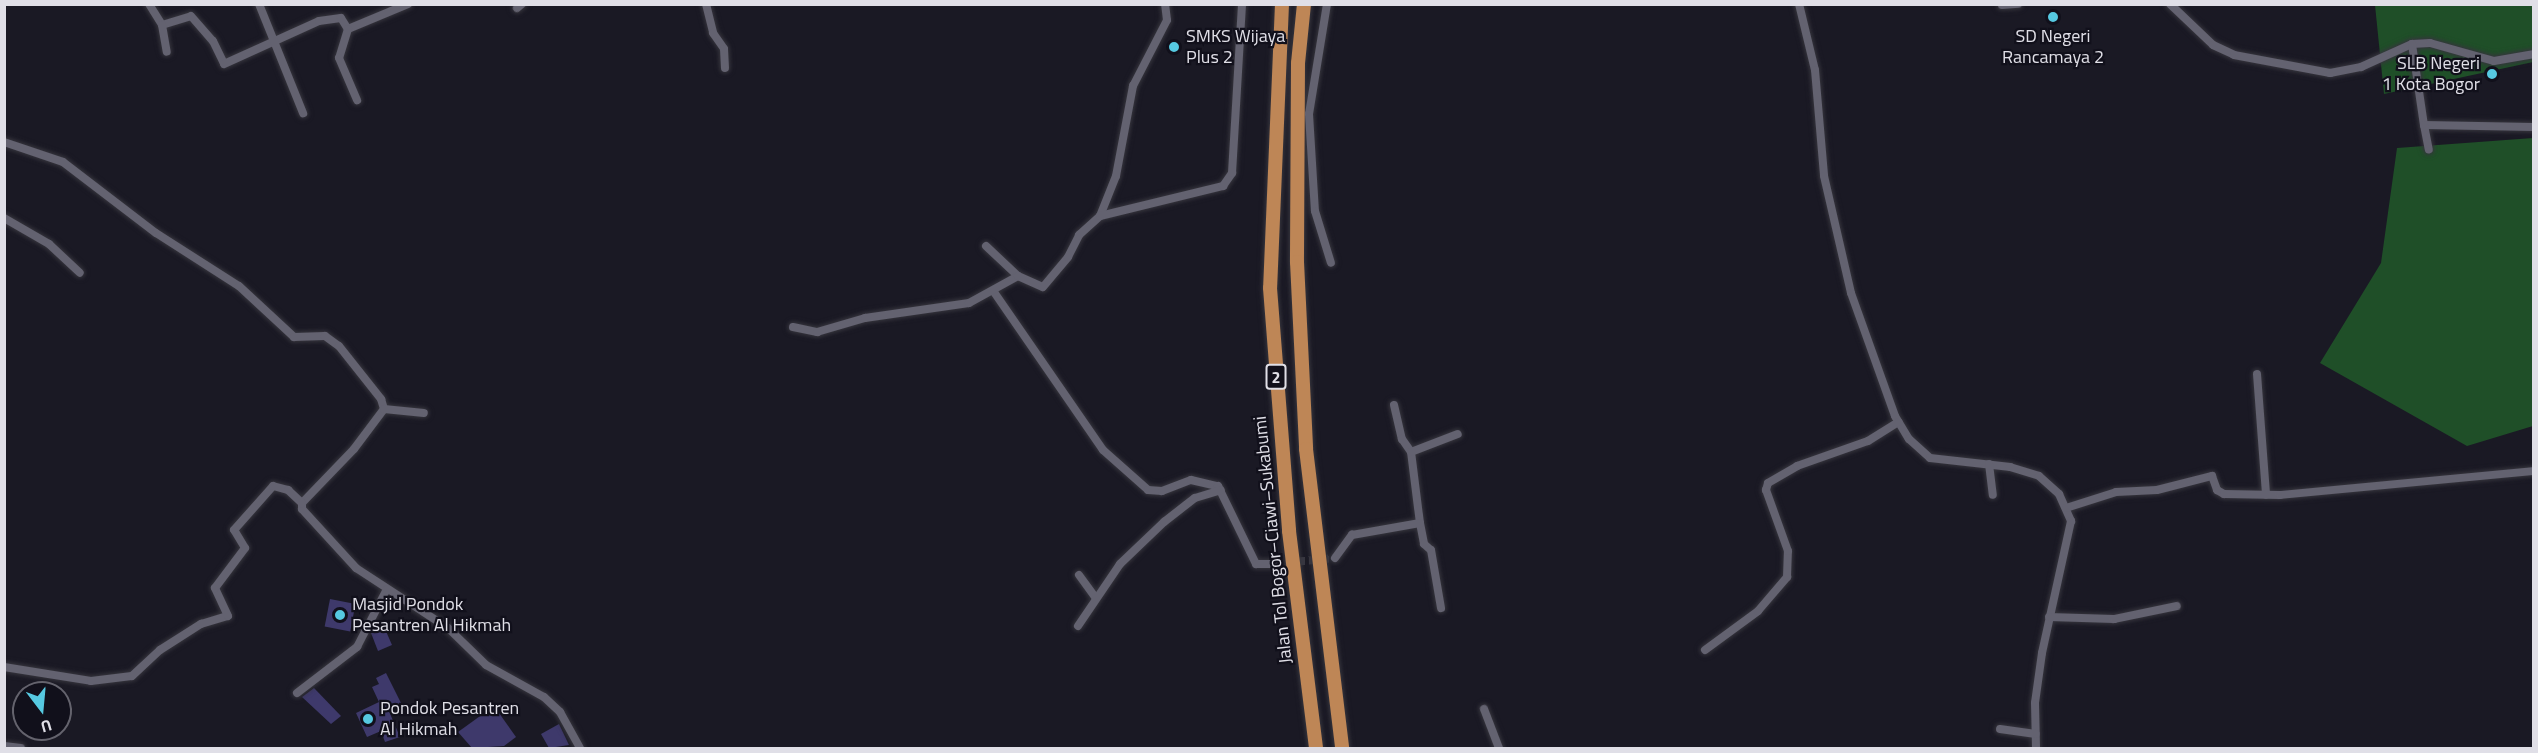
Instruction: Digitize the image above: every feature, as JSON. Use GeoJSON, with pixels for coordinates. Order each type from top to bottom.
{"type":"FeatureCollection","features":[{"type":"Feature","properties":{"kind":"highway","name":"Jalan Tol Bogor–Ciawi–Sukabumi"},"geometry":{"type":"LineString","coordinates":[[1282,4],[1270,288],[1291,553],[1316,748]]}},
{"type":"Feature","properties":{"kind":"highway","name":"2"},"geometry":{"type":"LineString","coordinates":[[1304,4],[1298,63],[1298,262],[1306,450],[1342,748]]}},
{"type":"Feature","properties":{"kind":"street"},"geometry":{"type":"LineString","coordinates":[[149,4],[162,26],[167,52]]}},
{"type":"Feature","properties":{"kind":"street"},"geometry":{"type":"LineString","coordinates":[[259,4],[277,39],[303,112]]}},
{"type":"Feature","properties":{"kind":"street"},"geometry":{"type":"LineString","coordinates":[[348,29],[408,4]]}},
{"type":"Feature","properties":{"kind":"street"},"geometry":{"type":"LineString","coordinates":[[706,4],[713,33],[724,48],[725,68]]}},
{"type":"Feature","properties":{"kind":"street"},"geometry":{"type":"LineString","coordinates":[[986,246],[1018,276],[1045,286],[1068,257],[1078,235],[1100,216],[1116,176],[1135,78],[1167,20],[1165,4]]}},
{"type":"Feature","properties":{"kind":"street"},"geometry":{"type":"LineString","coordinates":[[1100,216],[1213,190],[1230,179],[1242,4]]}},
{"type":"Feature","properties":{"kind":"street"},"geometry":{"type":"LineString","coordinates":[[1327,4],[1309,114],[1315,211],[1331,263]]}},
{"type":"Feature","properties":{"kind":"street"},"geometry":{"type":"LineString","coordinates":[[1799,4],[1815,70],[1824,176],[1851,293],[1898,422],[1918,451],[1930,458],[1989,464],[2038,476],[2055,489],[2066,508],[2072,533],[2049,617],[2036,703],[2036,748]]}},
{"type":"Feature","properties":{"kind":"street"},"geometry":{"type":"LineString","coordinates":[[2002,5],[2018,4]]}},
{"type":"Feature","properties":{"kind":"street"},"geometry":{"type":"LineString","coordinates":[[2170,4],[2222,50],[2297,68],[2330,73],[2352,70],[2412,44],[2430,43],[2494,62],[2534,54]]}},
{"type":"Feature","properties":{"kind":"street"},"geometry":{"type":"LineString","coordinates":[[162,26],[191,16],[213,41],[224,64],[319,21],[338,18],[348,29]]}},
{"type":"Feature","properties":{"kind":"street"},"geometry":{"type":"LineString","coordinates":[[348,29],[339,58],[357,100]]}},
{"type":"Feature","properties":{"kind":"street"},"geometry":{"type":"LineString","coordinates":[[2412,44],[2429,150]]}},
{"type":"Feature","properties":{"kind":"street"},"geometry":{"type":"LineString","coordinates":[[2424,124],[2534,127]]}},
{"type":"Feature","properties":{"kind":"street"},"geometry":{"type":"LineString","coordinates":[[4,142],[63,162],[156,233],[239,286],[290,335],[332,340],[381,399],[384,409]]}},
{"type":"Feature","properties":{"kind":"street"},"geometry":{"type":"LineString","coordinates":[[4,218],[49,244],[80,273]]}},
{"type":"Feature","properties":{"kind":"street"},"geometry":{"type":"LineString","coordinates":[[793,327],[817,332],[865,318],[969,303],[994,292],[1018,276]]}},
{"type":"Feature","properties":{"kind":"street"},"geometry":{"type":"LineString","coordinates":[[994,292],[1103,450],[1139,484],[1162,491],[1191,480],[1206,480],[1221,490],[1256,564],[1273,564]]}},
{"type":"Feature","properties":{"kind":"street"},"geometry":{"type":"LineString","coordinates":[[2257,374],[2266,495]]}},
{"type":"Feature","properties":{"kind":"street"},"geometry":{"type":"LineString","coordinates":[[1394,405],[1402,439],[1411,452],[1424,544],[1431,550],[1441,608]]}},
{"type":"Feature","properties":{"kind":"street"},"geometry":{"type":"LineString","coordinates":[[384,409],[424,413]]}},
{"type":"Feature","properties":{"kind":"street"},"geometry":{"type":"LineString","coordinates":[[302,502],[354,449],[384,409]]}},
{"type":"Feature","properties":{"kind":"street"},"geometry":{"type":"LineString","coordinates":[[1705,651],[1758,611],[1787,578],[1788,551],[1766,490],[1768,483],[1797,466],[1868,441],[1898,422]]}},
{"type":"Feature","properties":{"kind":"street"},"geometry":{"type":"LineString","coordinates":[[1411,452],[1458,434]]}},
{"type":"Feature","properties":{"kind":"street"},"geometry":{"type":"LineString","coordinates":[[1989,464],[1993,495]]}},
{"type":"Feature","properties":{"kind":"street"},"geometry":{"type":"LineString","coordinates":[[2066,508],[2116,492],[2157,490],[2211,476],[2219,492],[2266,495],[2322,494],[2534,471]]}},
{"type":"Feature","properties":{"kind":"street"},"geometry":{"type":"LineString","coordinates":[[4,667],[91,681],[132,676],[160,650],[201,624],[228,616],[216,588],[245,548],[234,530],[273,486],[280,486],[302,502],[304,512],[331,544],[387,589],[448,628],[486,665],[544,697],[560,712],[580,748]]}},
{"type":"Feature","properties":{"kind":"street"},"geometry":{"type":"LineString","coordinates":[[1078,626],[1120,564],[1164,522],[1195,498],[1221,490]]}},
{"type":"Feature","properties":{"kind":"street"},"geometry":{"type":"LineString","coordinates":[[1335,558],[1352,534],[1420,523]]}},
{"type":"Feature","properties":{"kind":"street"},"geometry":{"type":"LineString","coordinates":[[1079,575],[1096,598]]}},
{"type":"Feature","properties":{"kind":"street"},"geometry":{"type":"LineString","coordinates":[[297,693],[357,647],[387,589]]}},
{"type":"Feature","properties":{"kind":"street"},"geometry":{"type":"LineString","coordinates":[[2049,617],[2114,619],[2177,606]]}},
{"type":"Feature","properties":{"kind":"street"},"geometry":{"type":"LineString","coordinates":[[1484,709],[1499,748]]}},
{"type":"Feature","properties":{"kind":"street"},"geometry":{"type":"LineString","coordinates":[[2000,729],[2036,734]]}},
{"type":"Feature","properties":{"kind":"street"},"geometry":{"type":"LineString","coordinates":[[4,746],[21,748]]}},
{"type":"Feature","properties":{"kind":"green space"},"geometry":{"type":"Polygon","coordinates":[[[2375,5],[2533,5],[2533,62],[2384,94],[2375,5]]]}},
{"type":"Feature","properties":{"kind":"green space"},"geometry":{"type":"Polygon","coordinates":[[[2533,138],[2533,426],[2467,446],[2320,363],[2381,263],[2397,148],[2533,138]]]}},
{"type":"Feature","properties":{"kind":"building","name":"Masjid Pondok Pesantren Al Hikmah"},"geometry":{"type":"Polygon","coordinates":[[[330,599],[356,604],[350,631],[325,626],[330,599]]]}},
{"type":"Feature","properties":{"kind":"building","name":"Pondok Pesantren Al Hikmah"},"geometry":{"type":"Polygon","coordinates":[[[382,622],[392,645],[378,651],[371,633],[382,622]]]}},
{"type":"Feature","properties":{"kind":"building"},"geometry":{"type":"Polygon","coordinates":[[[386,673],[401,703],[388,709],[400,737],[385,742],[381,731],[367,737],[356,713],[379,702],[372,687],[379,684],[376,678],[386,673]]]}},
{"type":"Feature","properties":{"kind":"building"},"geometry":{"type":"Polygon","coordinates":[[[314,688],[341,716],[331,724],[302,697],[314,688]]]}},
{"type":"Feature","properties":{"kind":"building"},"geometry":{"type":"Polygon","coordinates":[[[494,706],[516,737],[504,746],[472,748],[458,732],[494,706]]]}},
{"type":"Feature","properties":{"kind":"building"},"geometry":{"type":"Polygon","coordinates":[[[559,724],[569,745],[549,748],[541,734],[559,724]]]}},
{"type":"Feature","properties":{"kind":"tunnel"},"geometry":{"type":"LineString","coordinates":[[1273,564],[1335,558]]}},
{"type":"Feature","properties":{"kind":"place","name":"SD Negeri Rancamaya 2"},"geometry":{"type":"Point","coordinates":[2053,17]}},
{"type":"Feature","properties":{"kind":"place","name":"SMKS Wijaya Plus 2"},"geometry":{"type":"Point","coordinates":[1174,47]}},
{"type":"Feature","properties":{"kind":"place","name":"SLB Negeri 1 Kota Bogor"},"geometry":{"type":"Point","coordinates":[2492,74]}},
{"type":"Feature","properties":{"kind":"place","name":"Masjid Pondok Pesantren Al Hikmah"},"geometry":{"type":"Point","coordinates":[340,615]}},
{"type":"Feature","properties":{"kind":"place","name":"Pondok Pesantren Al Hikmah"},"geometry":{"type":"Point","coordinates":[368,719]}}]}
